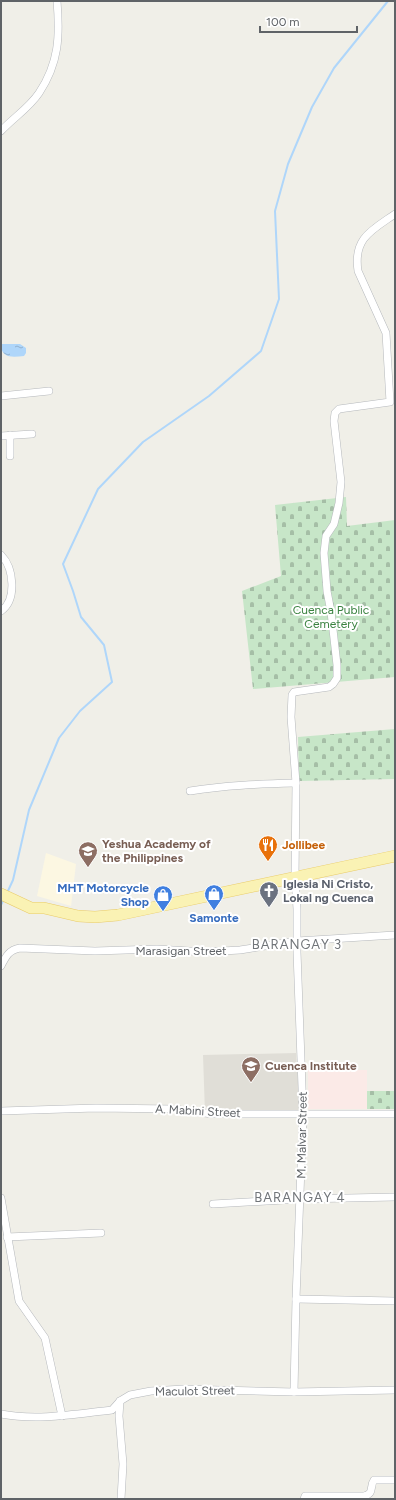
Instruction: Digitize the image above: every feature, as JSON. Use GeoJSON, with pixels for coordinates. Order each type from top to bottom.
{"type":"FeatureCollection","features":[{"type":"Feature","properties":{"kind":"main road"},"geometry":{"type":"LineString","coordinates":[[1,894],[33,905],[78,916],[95,917],[118,915],[395,856]]}},
{"type":"Feature","properties":{"kind":"main road"},"geometry":{"type":"LineString","coordinates":[[1,885],[33,905]]}},
{"type":"Feature","properties":{"kind":"street"},"geometry":{"type":"LineString","coordinates":[[1,131],[38,94],[52,68],[58,44],[59,27],[57,1]]}},
{"type":"Feature","properties":{"kind":"street"},"geometry":{"type":"LineString","coordinates":[[392,402],[386,333],[358,271],[356,260],[360,243],[371,231],[395,214]]}},
{"type":"Feature","properties":{"kind":"street"},"geometry":{"type":"LineString","coordinates":[[1,396],[49,391]]}},
{"type":"Feature","properties":{"kind":"street","name":"M. Malvar Street"},"geometry":{"type":"LineString","coordinates":[[294,1392],[296,1299],[304,1114],[295,878],[296,783],[291,717],[292,695],[294,692],[329,687],[337,678],[337,665],[327,591],[324,553],[326,536],[334,524],[339,503],[341,482],[334,421],[335,413],[339,409],[392,402]]}},
{"type":"Feature","properties":{"kind":"street"},"geometry":{"type":"LineString","coordinates":[[1,436],[32,434]]}},
{"type":"Feature","properties":{"kind":"street"},"geometry":{"type":"LineString","coordinates":[[10,436],[10,456]]}},
{"type":"Feature","properties":{"kind":"street"},"geometry":{"type":"LineString","coordinates":[[1,556],[7,561],[12,582],[10,600],[6,607],[1,611]]}},
{"type":"Feature","properties":{"kind":"street"},"geometry":{"type":"LineString","coordinates":[[190,792],[238,785],[296,783]]}},
{"type":"Feature","properties":{"kind":"street","name":"Marasigan Street"},"geometry":{"type":"LineString","coordinates":[[1,966],[5,958],[12,950],[20,948],[95,951],[157,949],[205,952],[240,950],[297,941],[395,935]]}},
{"type":"Feature","properties":{"kind":"street","name":"A. Mabini Street"},"geometry":{"type":"LineString","coordinates":[[1,1111],[96,1108],[174,1109],[212,1114],[395,1114]]}},
{"type":"Feature","properties":{"kind":"street"},"geometry":{"type":"LineString","coordinates":[[213,1204],[300,1199],[395,1197]]}},
{"type":"Feature","properties":{"kind":"street"},"geometry":{"type":"LineString","coordinates":[[1,1198],[19,1301],[45,1338],[62,1416]]}},
{"type":"Feature","properties":{"kind":"street"},"geometry":{"type":"LineString","coordinates":[[7,1237],[101,1233]]}},
{"type":"Feature","properties":{"kind":"street"},"geometry":{"type":"LineString","coordinates":[[296,1299],[395,1301]]}},
{"type":"Feature","properties":{"kind":"street","name":"Maculot Street"},"geometry":{"type":"LineString","coordinates":[[1,1414],[27,1418],[62,1416],[112,1410],[120,1401],[130,1395],[183,1389],[294,1392],[395,1390]]}},
{"type":"Feature","properties":{"kind":"street"},"geometry":{"type":"LineString","coordinates":[[120,1401],[119,1416],[123,1464],[121,1499]]}},
{"type":"Feature","properties":{"kind":"street"},"geometry":{"type":"LineString","coordinates":[[304,1499],[305,1496],[364,1496],[371,1492],[372,1482],[374,1480],[395,1480]]}},
{"type":"Feature","properties":{"kind":"shaded area"},"geometry":{"type":"Polygon","coordinates":[[[46,853],[76,864],[71,906],[37,896],[46,853]]]}},
{"type":"Feature","properties":{"kind":"shaded area","name":"Cuenca Institute"},"geometry":{"type":"Polygon","coordinates":[[[296,1053],[300,1112],[205,1113],[203,1055],[296,1053]]]}},
{"type":"Feature","properties":{"kind":"shaded area"},"geometry":{"type":"Polygon","coordinates":[[[308,1070],[367,1070],[367,1109],[308,1109],[308,1070]]]}},
{"type":"Feature","properties":{"kind":"green space","name":"Cuenca Public Cemetery"},"geometry":{"type":"Polygon","coordinates":[[[346,497],[347,526],[395,520],[395,677],[253,689],[242,591],[281,576],[275,505],[346,497]]]}},
{"type":"Feature","properties":{"kind":"green space"},"geometry":{"type":"Polygon","coordinates":[[[395,729],[395,779],[299,781],[298,737],[395,729]]]}},
{"type":"Feature","properties":{"kind":"green space"},"geometry":{"type":"Polygon","coordinates":[[[367,1091],[395,1091],[395,1109],[367,1109],[367,1091]]]}},
{"type":"Feature","properties":{"kind":"water"},"geometry":{"type":"Polygon","coordinates":[[[1,344],[20,344],[26,348],[26,353],[24,356],[16,357],[5,355],[1,344]]]}},
{"type":"Feature","properties":{"kind":"waterway"},"geometry":{"type":"LineString","coordinates":[[7,893],[13,880],[29,810],[59,738],[80,711],[112,682],[104,645],[81,617],[63,564],[98,489],[143,442],[209,396],[261,351],[279,299],[275,211],[288,164],[312,107],[334,68],[388,1]]}},
{"type":"Feature","properties":{"kind":"waterway"},"geometry":{"type":"LineString","coordinates":[[1,905],[4,899]]}},
{"type":"Feature","properties":{"kind":"place","name":"Jollibee"},"geometry":{"type":"Point","coordinates":[268,862]}},
{"type":"Feature","properties":{"kind":"place","name":"Yeshua Academy of the Philippines"},"geometry":{"type":"Point","coordinates":[88,868]}},
{"type":"Feature","properties":{"kind":"place","name":"Iglesia Ni Cristo, Lokal ng Cuenca"},"geometry":{"type":"Point","coordinates":[269,908]}},
{"type":"Feature","properties":{"kind":"place","name":"Samonte"},"geometry":{"type":"Point","coordinates":[214,911]}},
{"type":"Feature","properties":{"kind":"place","name":"MHT Motorcycle Shop"},"geometry":{"type":"Point","coordinates":[163,912]}},
{"type":"Feature","properties":{"kind":"place","name":"Cuenca Institute"},"geometry":{"type":"Point","coordinates":[251,1083]}},
{"type":"Feature","properties":{"kind":"district","name":"BARANGAY 3"},"geometry":{"type":"Point","coordinates":[297,944]}},
{"type":"Feature","properties":{"kind":"district","name":"BARANGAY 4"},"geometry":{"type":"Point","coordinates":[300,1197]}}]}
